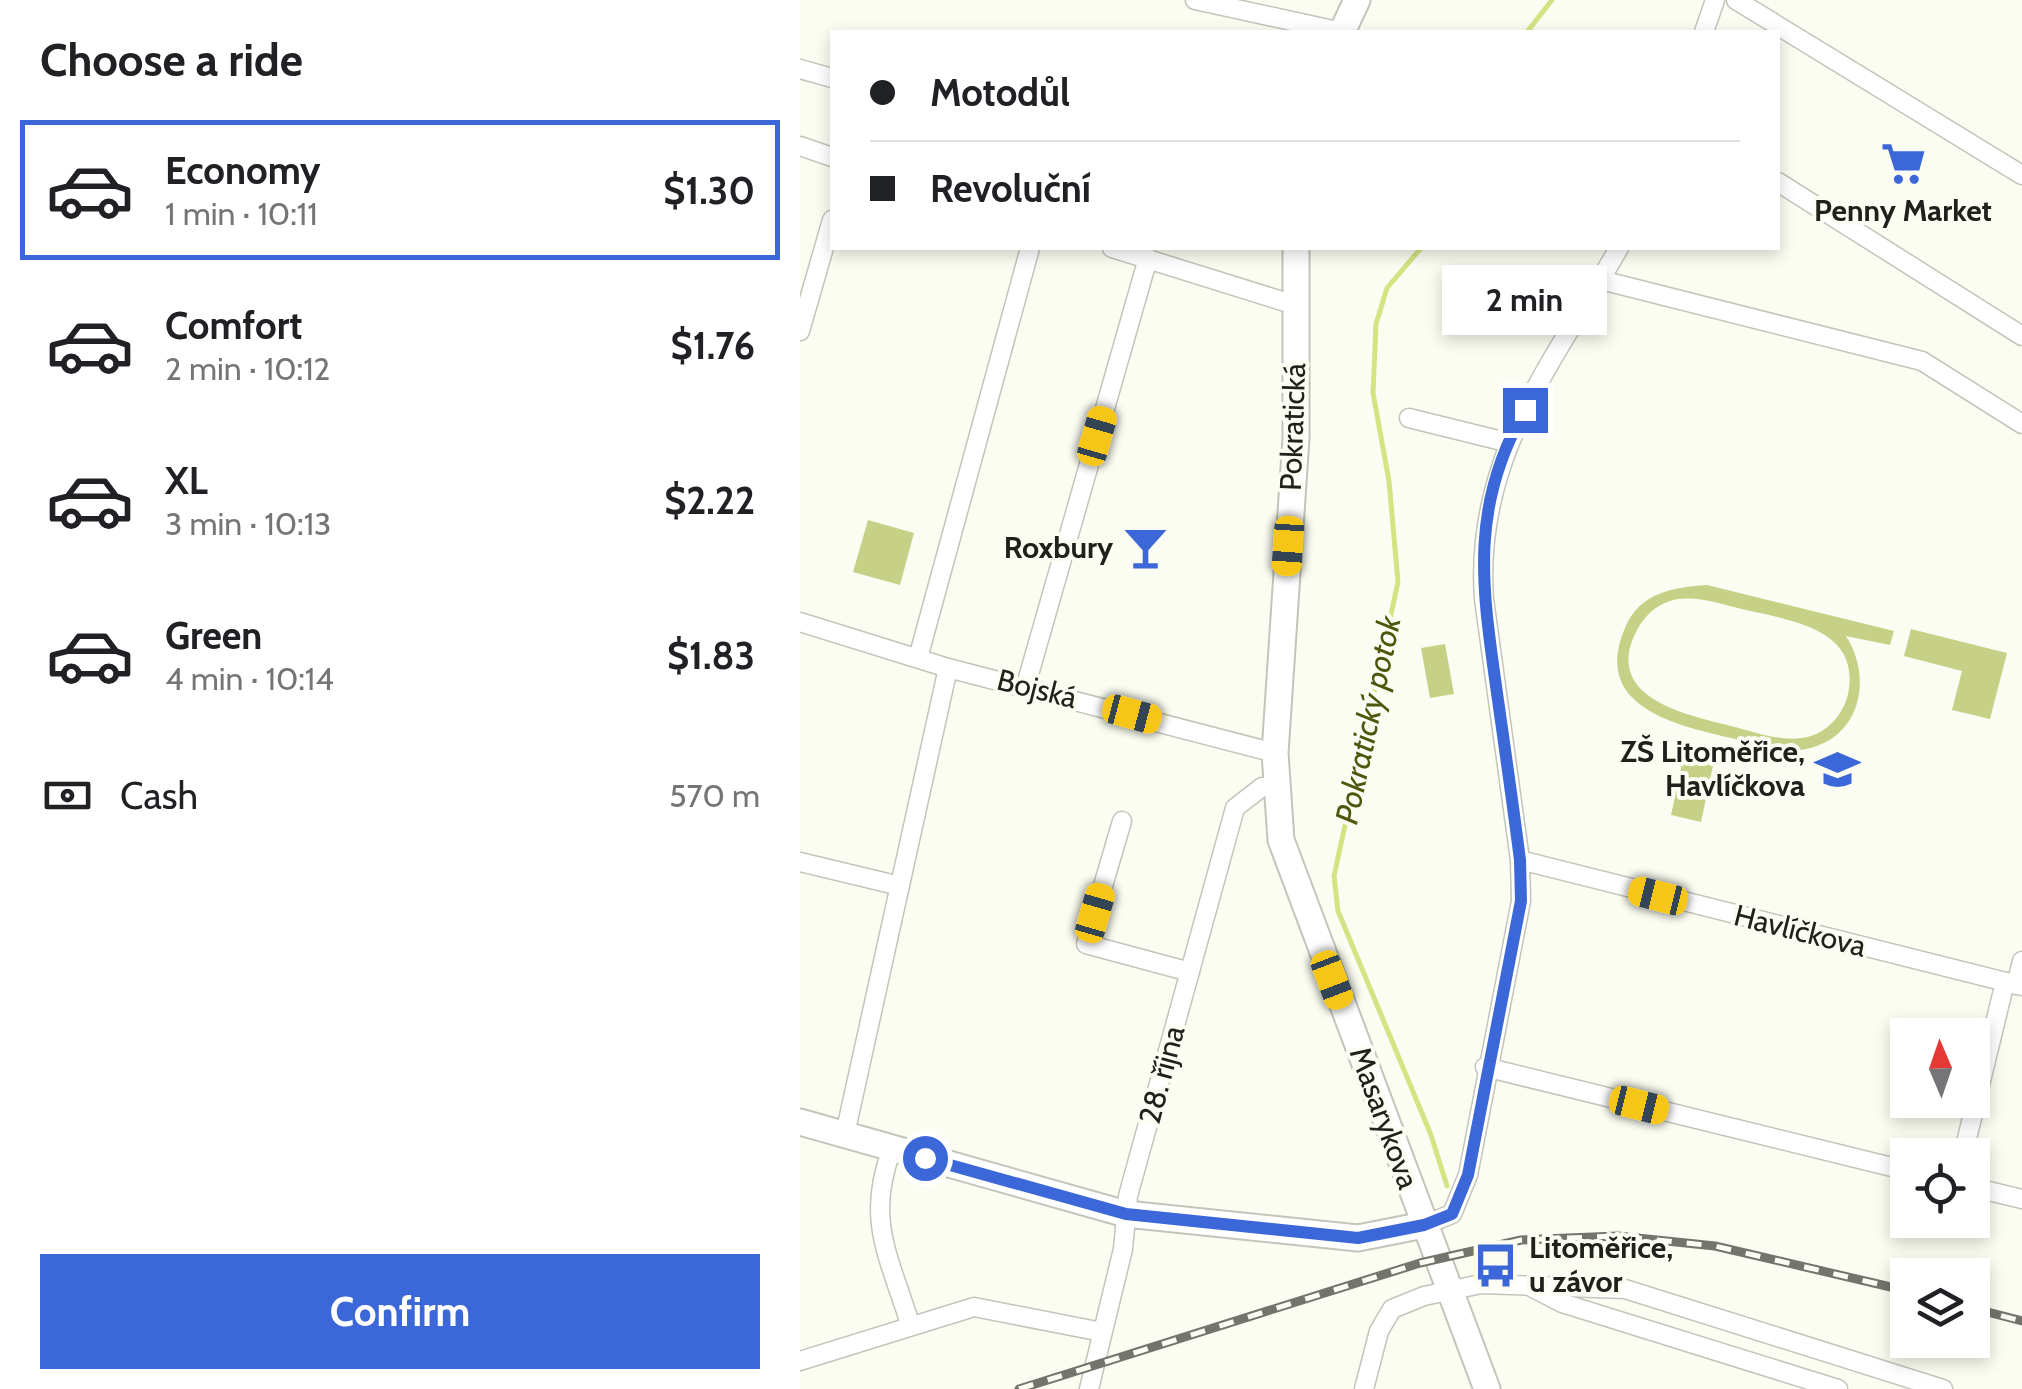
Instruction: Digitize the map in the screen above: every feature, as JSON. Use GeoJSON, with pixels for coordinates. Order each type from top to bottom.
{"type":"FeatureCollection","features":[{"type":"Feature","properties":{"kind":"street"},"geometry":{"type":"LineString","coordinates":[[1195,0],[1333,30]]}},
{"type":"Feature","properties":{"kind":"street"},"geometry":{"type":"LineString","coordinates":[[1343,30],[1358,0]]}},
{"type":"Feature","properties":{"kind":"street"},"geometry":{"type":"LineString","coordinates":[[1705,30],[1715,0]]}},
{"type":"Feature","properties":{"kind":"street"},"geometry":{"type":"LineString","coordinates":[[1736,0],[2022,175]]}},
{"type":"Feature","properties":{"kind":"street"},"geometry":{"type":"LineString","coordinates":[[800,69],[830,77]]}},
{"type":"Feature","properties":{"kind":"street"},"geometry":{"type":"LineString","coordinates":[[800,146],[830,156]]}},
{"type":"Feature","properties":{"kind":"street"},"geometry":{"type":"LineString","coordinates":[[1780,183],[2022,336]]}},
{"type":"Feature","properties":{"kind":"street"},"geometry":{"type":"LineString","coordinates":[[800,331],[830,227]]}},
{"type":"Feature","properties":{"kind":"street"},"geometry":{"type":"LineString","coordinates":[[918,658],[1029,250]]}},
{"type":"Feature","properties":{"kind":"street"},"geometry":{"type":"LineString","coordinates":[[1119,250],[1226,287],[1295,305]]}},
{"type":"Feature","properties":{"kind":"street","name":"Pokratická"},"geometry":{"type":"LineString","coordinates":[[1275,787],[1296,438],[1296,250]]}},
{"type":"Feature","properties":{"kind":"street"},"geometry":{"type":"LineString","coordinates":[[800,1122],[1126,1214],[1358,1238],[1446,1219],[1459,1204],[1468,1175],[1485,1067],[1521,901],[1520,860],[1481,564],[1488,501],[1506,442],[1618,250]]}},
{"type":"Feature","properties":{"kind":"street"},"geometry":{"type":"LineString","coordinates":[[1026,686],[1148,258]]}},
{"type":"Feature","properties":{"kind":"street"},"geometry":{"type":"LineString","coordinates":[[1600,280],[1922,361],[2022,424]]}},
{"type":"Feature","properties":{"kind":"street"},"geometry":{"type":"LineString","coordinates":[[1408,418],[1506,442]]}},
{"type":"Feature","properties":{"kind":"street","name":"Bojská"},"geometry":{"type":"LineString","coordinates":[[800,622],[948,668],[1275,753]]}},
{"type":"Feature","properties":{"kind":"street"},"geometry":{"type":"LineString","coordinates":[[845,1134],[948,668]]}},
{"type":"Feature","properties":{"kind":"street","name":"28. října"},"geometry":{"type":"LineString","coordinates":[[1089,1389],[1124,1249],[1126,1214],[1235,808],[1262,788],[1275,787]]}},
{"type":"Feature","properties":{"kind":"street","name":"Masarykova"},"geometry":{"type":"LineString","coordinates":[[1275,787],[1281,840],[1487,1389]]}},
{"type":"Feature","properties":{"kind":"street"},"geometry":{"type":"LineString","coordinates":[[1122,820],[1086,944],[1190,972]]}},
{"type":"Feature","properties":{"kind":"street","name":"Havlíčkova"},"geometry":{"type":"LineString","coordinates":[[1520,860],[2014,984]]}},
{"type":"Feature","properties":{"kind":"street"},"geometry":{"type":"LineString","coordinates":[[800,862],[900,886]]}},
{"type":"Feature","properties":{"kind":"street"},"geometry":{"type":"LineString","coordinates":[[1968,1138],[2022,961]]}},
{"type":"Feature","properties":{"kind":"street"},"geometry":{"type":"LineString","coordinates":[[1485,1067],[1890,1167]]}},
{"type":"Feature","properties":{"kind":"street"},"geometry":{"type":"LineString","coordinates":[[892,1149],[879,1181],[877,1216],[910,1324]]}},
{"type":"Feature","properties":{"kind":"street"},"geometry":{"type":"LineString","coordinates":[[1990,1192],[2022,1200]]}},
{"type":"Feature","properties":{"kind":"street"},"geometry":{"type":"LineString","coordinates":[[1364,1389],[1379,1330],[1392,1309],[1481,1284],[1625,1289],[1943,1389]]}},
{"type":"Feature","properties":{"kind":"street"},"geometry":{"type":"LineString","coordinates":[[1528,1286],[1562,1303],[1838,1389]]}},
{"type":"Feature","properties":{"kind":"street"},"geometry":{"type":"LineString","coordinates":[[800,1361],[974,1306],[1102,1332]]}},
{"type":"Feature","properties":{"kind":"green space"},"geometry":{"type":"Polygon","coordinates":[[[868,520],[914,533],[900,585],[853,572],[868,520]]]}},
{"type":"Feature","properties":{"kind":"green space"},"geometry":{"type":"Polygon","coordinates":[[[1707,585],[1894,631],[1890,645],[1846,636],[1859,670],[1860,687],[1857,704],[1839,733],[1806,749],[1768,748],[1664,718],[1629,694],[1619,677],[1618,655],[1631,616],[1659,594],[1707,585]],[[1687,598],[1659,606],[1637,630],[1629,653],[1630,672],[1639,687],[1672,709],[1787,739],[1820,732],[1836,719],[1848,695],[1849,668],[1831,640],[1800,623],[1687,598]]]}},
{"type":"Feature","properties":{"kind":"green space"},"geometry":{"type":"Polygon","coordinates":[[[1911,629],[2007,653],[1990,719],[1952,710],[1962,671],[1904,656],[1911,629]]]}},
{"type":"Feature","properties":{"kind":"green space"},"geometry":{"type":"Polygon","coordinates":[[[1445,644],[1454,694],[1430,698],[1421,648],[1445,644]]]}},
{"type":"Feature","properties":{"kind":"green space"},"geometry":{"type":"Polygon","coordinates":[[[1684,755],[1714,761],[1701,822],[1671,815],[1684,755]]]}},
{"type":"Feature","properties":{"kind":"waterway","name":"Pokratický potok"},"geometry":{"type":"LineString","coordinates":[[1529,30],[1552,0]]}},
{"type":"Feature","properties":{"kind":"waterway","name":"Pokratický potok"},"geometry":{"type":"LineString","coordinates":[[1419,250],[1387,288],[1376,324],[1373,393],[1389,481],[1398,582],[1334,876],[1338,911],[1431,1135],[1447,1186]]}},
{"type":"Feature","properties":{"kind":"railway"},"geometry":{"type":"LineString","coordinates":[[1019,1389],[1420,1263],[1521,1240],[1618,1236],[1715,1246],[1890,1287]]}},
{"type":"Feature","properties":{"kind":"railway"},"geometry":{"type":"LineString","coordinates":[[1990,1313],[2022,1321]]}},
{"type":"Feature","properties":{"kind":"place","name":"Penny Market"},"geometry":{"type":"Point","coordinates":[1903,164]}},
{"type":"Feature","properties":{"kind":"place","name":"Roxbury"},"geometry":{"type":"Point","coordinates":[1146,548]}},
{"type":"Feature","properties":{"kind":"place","name":"ZŠ Litoměřice, Havlíčkova"},"geometry":{"type":"Point","coordinates":[1838,769]}},
{"type":"Feature","properties":{"kind":"place","name":"Litoměřice, u závor"},"geometry":{"type":"Point","coordinates":[1496,1265]}},
{"type":"Feature","properties":{"kind":"route"},"geometry":{"type":"LineString","coordinates":[[925,1158],[1126,1214],[1358,1238],[1424,1225],[1452,1214],[1468,1175],[1485,1067],[1521,901],[1520,860],[1481,564],[1488,501],[1506,442],[1525,410]]}}]}
